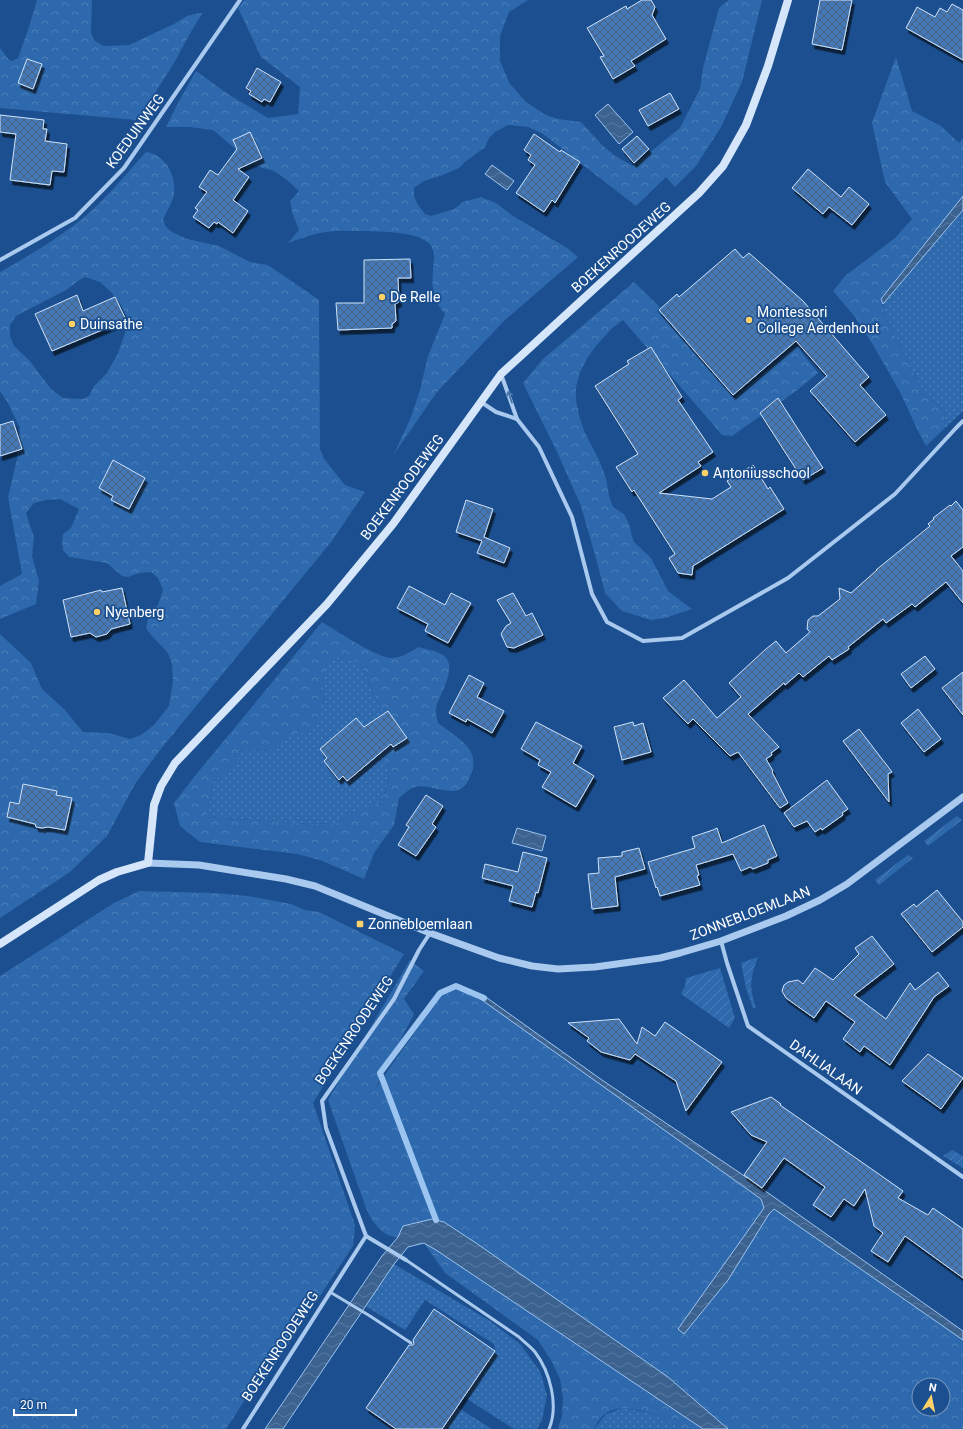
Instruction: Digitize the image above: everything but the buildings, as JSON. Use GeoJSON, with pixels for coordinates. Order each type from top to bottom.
{"type":"FeatureCollection","features":[{"type":"Feature","properties":{"kind":"main road","name":"BOEKENROODEWEG"},"geometry":{"type":"LineString","coordinates":[[148,863],[154,805],[161,786],[175,762],[327,604],[392,524],[501,374],[699,193],[724,166],[746,125],[768,66],[788,0]]}},
{"type":"Feature","properties":{"kind":"main road"},"geometry":{"type":"LineString","coordinates":[[0,944],[99,880],[117,872],[148,863]]}},
{"type":"Feature","properties":{"kind":"street","name":"KOEDUINWEG"},"geometry":{"type":"LineString","coordinates":[[0,260],[75,218],[124,168],[240,0]]}},
{"type":"Feature","properties":{"kind":"street"},"geometry":{"type":"LineString","coordinates":[[501,374],[517,419],[539,448],[572,517],[592,594],[607,622],[643,640],[682,638],[788,578],[895,494],[963,421]]}},
{"type":"Feature","properties":{"kind":"street"},"geometry":{"type":"LineString","coordinates":[[481,402],[496,412],[517,419]]}},
{"type":"Feature","properties":{"kind":"street","name":"ZONNEBLOEMLAAN"},"geometry":{"type":"LineString","coordinates":[[148,863],[199,865],[286,879],[315,886],[430,933],[499,958],[532,966],[558,969],[594,967],[660,958],[721,941],[786,916],[820,900],[847,884],[963,797]]}},
{"type":"Feature","properties":{"kind":"street","name":"BOEKENROODEWEG"},"geometry":{"type":"LineString","coordinates":[[243,1429],[366,1236],[326,1128],[322,1101],[394,999],[419,950],[430,933]]}},
{"type":"Feature","properties":{"kind":"street","name":"DAHLIALAAN"},"geometry":{"type":"LineString","coordinates":[[721,941],[748,1026],[963,1177]]}},
{"type":"Feature","properties":{"kind":"street"},"geometry":{"type":"LineString","coordinates":[[366,1236],[406,1260]]}},
{"type":"Feature","properties":{"kind":"lane"},"geometry":{"type":"LineString","coordinates":[[406,1260],[519,1337],[534,1351],[545,1368],[550,1385],[554,1406],[549,1429]]}},
{"type":"Feature","properties":{"kind":"lane"},"geometry":{"type":"LineString","coordinates":[[330,1292],[411,1343]]}},
{"type":"Feature","properties":{"kind":"green space"},"geometry":{"type":"Polygon","coordinates":[[[37,0],[92,0],[91,33],[95,41],[104,46],[129,45],[174,24],[187,16],[203,13],[163,81],[136,120],[0,108],[0,48],[9,60],[12,61],[18,58],[37,0]]]}},
{"type":"Feature","properties":{"kind":"green space"},"geometry":{"type":"Polygon","coordinates":[[[244,0],[528,0],[509,12],[500,36],[500,61],[510,84],[526,102],[546,115],[558,119],[581,122],[602,145],[615,156],[633,166],[680,128],[700,89],[703,68],[719,8],[729,0],[762,0],[742,82],[721,127],[696,166],[675,187],[666,177],[636,206],[543,134],[528,127],[508,125],[495,132],[489,138],[485,147],[459,168],[424,181],[414,188],[414,196],[418,205],[425,214],[431,216],[454,209],[463,202],[481,197],[496,203],[513,216],[567,248],[578,257],[504,321],[437,392],[394,454],[411,417],[420,390],[428,356],[445,314],[438,304],[434,294],[432,283],[434,255],[429,243],[413,235],[402,233],[331,231],[288,243],[299,230],[293,215],[290,201],[299,191],[274,171],[252,163],[213,130],[190,127],[166,127],[196,71],[228,94],[268,118],[298,114],[300,87],[261,57],[238,8],[244,0]]]}},
{"type":"Feature","properties":{"kind":"green space"},"geometry":{"type":"Polygon","coordinates":[[[896,57],[912,111],[941,126],[959,143],[963,138],[963,196],[881,299],[886,318],[924,395],[945,409],[944,429],[926,446],[900,392],[873,345],[855,317],[833,291],[845,276],[895,238],[912,219],[885,182],[872,123],[896,57]]]}},
{"type":"Feature","properties":{"kind":"green space"},"geometry":{"type":"Polygon","coordinates":[[[146,152],[159,157],[164,161],[174,180],[174,194],[163,220],[166,227],[172,232],[187,239],[219,246],[250,262],[268,265],[319,300],[320,449],[324,459],[345,485],[365,492],[332,541],[160,750],[135,784],[107,836],[70,872],[0,918],[0,634],[31,663],[42,689],[65,710],[83,732],[109,733],[130,739],[141,735],[154,725],[169,706],[173,680],[172,664],[168,653],[146,628],[149,615],[158,605],[163,590],[158,578],[151,572],[139,573],[128,577],[122,576],[107,563],[69,557],[63,550],[63,534],[71,528],[79,509],[60,499],[34,503],[26,513],[34,537],[32,556],[39,581],[36,604],[0,619],[0,586],[22,574],[8,497],[17,459],[20,428],[8,403],[0,391],[0,272],[46,245],[90,212],[119,183],[146,152]],[[85,277],[66,290],[16,316],[10,325],[10,336],[14,346],[29,360],[51,389],[63,398],[83,399],[89,396],[94,386],[107,373],[118,353],[125,333],[127,317],[121,305],[111,292],[100,282],[85,277]]]}},
{"type":"Feature","properties":{"kind":"green space"},"geometry":{"type":"Polygon","coordinates":[[[963,210],[963,411],[944,429],[945,409],[924,395],[886,318],[883,304],[963,210]]]}},
{"type":"Feature","properties":{"kind":"green space"},"geometry":{"type":"Polygon","coordinates":[[[634,282],[660,307],[657,311],[734,398],[796,345],[818,373],[796,391],[732,436],[722,435],[623,320],[612,328],[588,357],[580,372],[576,387],[576,400],[585,433],[599,460],[606,478],[609,496],[613,507],[624,514],[630,526],[634,542],[651,558],[668,591],[692,609],[665,618],[651,620],[622,611],[605,593],[581,506],[558,454],[523,383],[543,359],[634,282]]]}},
{"type":"Feature","properties":{"kind":"green space"},"geometry":{"type":"Polygon","coordinates":[[[322,622],[377,654],[386,657],[392,658],[403,656],[418,647],[437,652],[446,658],[449,663],[449,670],[448,678],[436,708],[438,723],[467,746],[471,752],[473,760],[473,769],[469,779],[465,786],[461,789],[449,791],[418,786],[412,788],[399,798],[394,825],[374,853],[364,879],[320,860],[297,854],[200,842],[180,826],[174,803],[322,622]],[[339,657],[326,666],[323,690],[324,708],[319,718],[305,733],[287,736],[278,749],[243,750],[232,766],[213,782],[207,817],[310,824],[337,823],[353,812],[370,808],[380,801],[385,792],[391,772],[385,759],[385,752],[390,744],[387,721],[380,704],[373,694],[362,667],[356,661],[339,657]]]}},
{"type":"Feature","properties":{"kind":"green space"},"geometry":{"type":"Polygon","coordinates":[[[339,657],[356,661],[362,667],[373,694],[380,704],[387,721],[395,728],[385,759],[391,772],[385,792],[380,801],[375,806],[362,811],[353,812],[337,823],[310,824],[207,817],[213,782],[232,766],[243,750],[278,749],[287,736],[324,708],[323,682],[326,667],[330,662],[339,657]]]}},
{"type":"Feature","properties":{"kind":"green space"},"geometry":{"type":"Polygon","coordinates":[[[957,816],[962,820],[928,846],[924,841],[957,816]]]}},
{"type":"Feature","properties":{"kind":"green space"},"geometry":{"type":"Polygon","coordinates":[[[908,855],[913,858],[879,885],[875,880],[908,855]]]}},
{"type":"Feature","properties":{"kind":"green space"},"geometry":{"type":"Polygon","coordinates":[[[139,891],[214,893],[248,896],[291,904],[305,910],[319,912],[404,954],[313,1103],[355,1225],[353,1246],[264,1381],[259,1378],[226,1429],[0,1429],[0,976],[114,903],[139,891]]]}},
{"type":"Feature","properties":{"kind":"green space"},"geometry":{"type":"Polygon","coordinates":[[[758,957],[751,982],[756,1008],[753,1008],[746,988],[741,963],[758,957]]]}},
{"type":"Feature","properties":{"kind":"green space"},"geometry":{"type":"Polygon","coordinates":[[[410,960],[424,971],[404,999],[414,1014],[375,1089],[440,996],[451,991],[460,990],[479,998],[963,1338],[963,1429],[728,1429],[668,1377],[444,1222],[432,1219],[404,1226],[398,1237],[392,1236],[382,1232],[378,1228],[366,1208],[328,1100],[410,960]]]}},
{"type":"Feature","properties":{"kind":"green space"},"geometry":{"type":"Polygon","coordinates":[[[720,968],[735,1018],[729,1028],[681,994],[685,986],[686,978],[720,968]]]}},
{"type":"Feature","properties":{"kind":"green space"},"geometry":{"type":"Polygon","coordinates":[[[952,1150],[963,1156],[963,1168],[943,1156],[952,1150]]]}},
{"type":"Feature","properties":{"kind":"green space"},"geometry":{"type":"Polygon","coordinates":[[[424,1243],[703,1429],[681,1429],[665,1419],[644,1411],[622,1409],[613,1410],[605,1414],[594,1429],[558,1429],[562,1416],[563,1398],[560,1379],[551,1360],[538,1340],[445,1273],[424,1243]]]}},
{"type":"Feature","properties":{"kind":"green space"},"geometry":{"type":"Polygon","coordinates":[[[394,1264],[490,1321],[520,1344],[540,1371],[547,1395],[542,1420],[537,1429],[514,1429],[464,1397],[495,1351],[494,1344],[425,1300],[405,1330],[365,1306],[394,1264]]]}},
{"type":"Feature","properties":{"kind":"green space"},"geometry":{"type":"Polygon","coordinates":[[[457,1407],[492,1429],[442,1429],[457,1407]]]}},
{"type":"Feature","properties":{"kind":"green space"},"geometry":{"type":"Polygon","coordinates":[[[623,1408],[646,1412],[661,1417],[675,1424],[681,1429],[594,1429],[606,1414],[623,1408]]]}},
{"type":"Feature","properties":{"kind":"water"},"geometry":{"type":"Polygon","coordinates":[[[608,104],[633,132],[619,144],[595,115],[608,104]]]}},
{"type":"Feature","properties":{"kind":"water"},"geometry":{"type":"Polygon","coordinates":[[[492,165],[514,181],[507,190],[485,174],[492,165]]]}},
{"type":"Feature","properties":{"kind":"water"},"geometry":{"type":"Polygon","coordinates":[[[963,196],[963,210],[883,304],[881,299],[963,196]]]}},
{"type":"Feature","properties":{"kind":"water"},"geometry":{"type":"Polygon","coordinates":[[[517,828],[546,836],[542,851],[512,843],[517,828]]]}},
{"type":"Feature","properties":{"kind":"water"},"geometry":{"type":"Polygon","coordinates":[[[483,995],[602,1080],[740,1173],[963,1331],[963,1340],[774,1209],[769,1214],[728,1280],[684,1334],[678,1329],[764,1208],[761,1199],[479,998],[483,995]]]}},
{"type":"Feature","properties":{"kind":"water"},"geometry":{"type":"Polygon","coordinates":[[[432,1219],[444,1222],[476,1243],[668,1377],[728,1429],[703,1429],[424,1243],[408,1247],[394,1264],[283,1429],[265,1429],[382,1256],[398,1237],[403,1226],[432,1219]]]}},
{"type":"Feature","properties":{"kind":"waterway"},"geometry":{"type":"LineString","coordinates":[[436,1220],[380,1073],[440,993],[456,986],[484,998]]}},
{"type":"Feature","properties":{"kind":"place","name":"De Relle"},"geometry":{"type":"Point","coordinates":[382,297]}},
{"type":"Feature","properties":{"kind":"place","name":"Montessori College Aerdenhout"},"geometry":{"type":"Point","coordinates":[749,320]}},
{"type":"Feature","properties":{"kind":"place","name":"Duinsathe"},"geometry":{"type":"Point","coordinates":[72,324]}},
{"type":"Feature","properties":{"kind":"place","name":"Antoniusschool"},"geometry":{"type":"Point","coordinates":[705,473]}},
{"type":"Feature","properties":{"kind":"place","name":"Nyenberg"},"geometry":{"type":"Point","coordinates":[97,612]}},
{"type":"Feature","properties":{"kind":"place","name":"Zonnebloemlaan"},"geometry":{"type":"Point","coordinates":[360,924]}}]}
